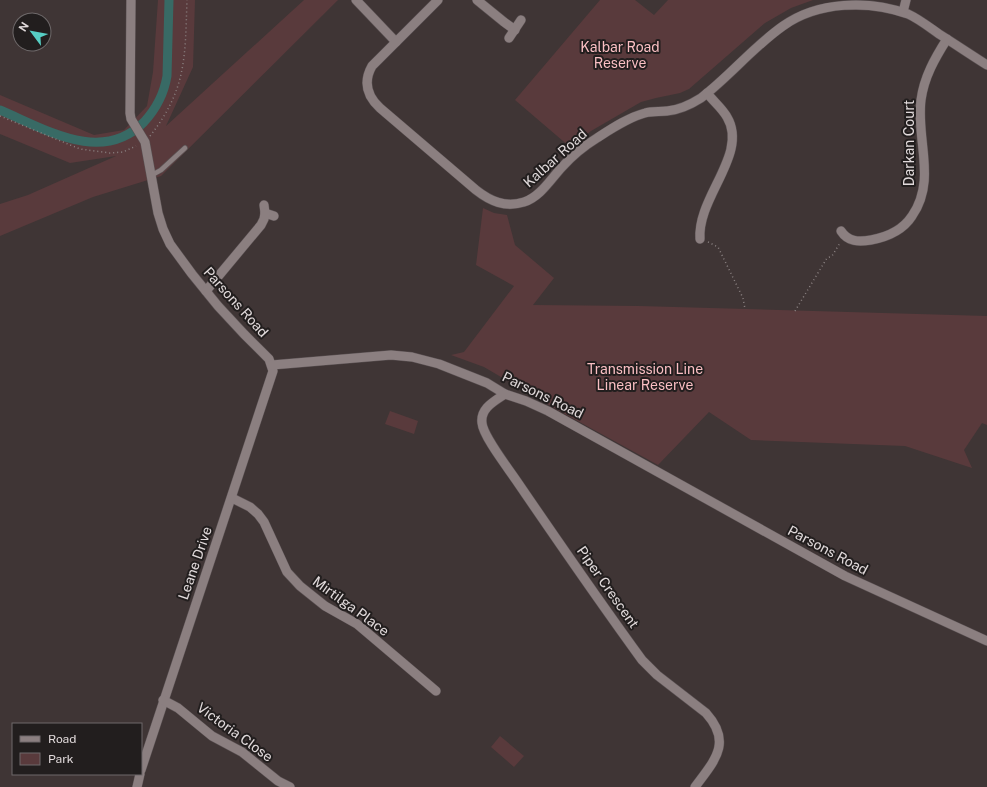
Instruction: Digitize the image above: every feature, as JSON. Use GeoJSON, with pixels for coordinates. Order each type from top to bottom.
{"type":"FeatureCollection","features":[{"type":"Feature","properties":{"kind":"street","name":"Parsons Road"},"geometry":{"type":"LineString","coordinates":[[131,0],[129,109],[133,122],[142,135],[148,152],[158,213],[166,236],[176,253],[206,290],[234,323],[266,356],[272,365],[398,355],[429,361],[450,368],[493,385],[505,394],[526,401],[557,415],[845,576],[987,641]]}},
{"type":"Feature","properties":{"kind":"street"},"geometry":{"type":"LineString","coordinates":[[356,0],[396,42]]}},
{"type":"Feature","properties":{"kind":"street","name":"Kalbar Road"},"geometry":{"type":"LineString","coordinates":[[438,0],[375,62],[369,71],[367,83],[369,94],[380,108],[476,190],[487,198],[499,203],[510,205],[530,200],[540,192],[562,166],[580,150],[607,132],[645,113],[682,108],[695,102],[772,34],[803,14],[825,7],[842,4],[891,4],[917,19],[987,65]]}},
{"type":"Feature","properties":{"kind":"street"},"geometry":{"type":"LineString","coordinates":[[478,0],[515,30]]}},
{"type":"Feature","properties":{"kind":"street"},"geometry":{"type":"LineString","coordinates":[[903,12],[906,0]]}},
{"type":"Feature","properties":{"kind":"street"},"geometry":{"type":"LineString","coordinates":[[509,38],[521,20]]}},
{"type":"Feature","properties":{"kind":"street","name":"Darkan Court"},"geometry":{"type":"LineString","coordinates":[[841,231],[848,238],[856,241],[884,237],[906,224],[918,207],[923,193],[925,180],[920,117],[922,93],[930,68],[947,39]]}},
{"type":"Feature","properties":{"kind":"street"},"geometry":{"type":"LineString","coordinates":[[700,239],[702,218],[731,151],[733,138],[732,127],[727,117],[707,93]]}},
{"type":"Feature","properties":{"kind":"street"},"geometry":{"type":"LineString","coordinates":[[206,290],[261,226],[264,219],[264,209],[274,216]]}},
{"type":"Feature","properties":{"kind":"street","name":"Leane Drive"},"geometry":{"type":"LineString","coordinates":[[142,767],[272,375],[272,365]]}},
{"type":"Feature","properties":{"kind":"street","name":"Piper Crescent"},"geometry":{"type":"LineString","coordinates":[[505,394],[488,406],[482,418],[484,430],[496,451],[642,660],[658,675],[706,713],[715,724],[720,740],[719,749],[715,759],[695,787]]}},
{"type":"Feature","properties":{"kind":"street","name":"Mirtilga Place"},"geometry":{"type":"LineString","coordinates":[[232,498],[250,507],[258,514],[264,522],[287,572],[300,586],[324,606],[351,620],[363,629],[436,691]]}},
{"type":"Feature","properties":{"kind":"street","name":"Victoria Close"},"geometry":{"type":"LineString","coordinates":[[164,700],[178,708],[212,736],[242,752],[278,781],[290,787]]}},
{"type":"Feature","properties":{"kind":"street"},"geometry":{"type":"LineString","coordinates":[[137,787],[140,775]]}},
{"type":"Feature","properties":{"kind":"lane"},"geometry":{"type":"LineString","coordinates":[[152,175],[161,170],[185,148]]}},
{"type":"Feature","properties":{"kind":"path"},"geometry":{"type":"LineString","coordinates":[[795,311],[827,258],[832,256],[840,244],[841,231]]}},
{"type":"Feature","properties":{"kind":"path"},"geometry":{"type":"LineString","coordinates":[[700,239],[718,247],[743,298],[745,309]]}},
{"type":"Feature","properties":{"kind":"green space"},"geometry":{"type":"Polygon","coordinates":[[[158,0],[195,0],[193,67],[166,126],[304,0],[338,0],[161,176],[93,197],[0,236],[0,204],[28,195],[116,156],[70,163],[0,134],[0,95],[94,135],[124,130],[147,106],[153,72],[158,0]]]}},
{"type":"Feature","properties":{"kind":"green space","name":"Kalbar Road Reserve"},"geometry":{"type":"Polygon","coordinates":[[[600,0],[635,0],[654,15],[668,0],[813,0],[791,8],[765,23],[689,89],[680,93],[641,102],[591,131],[570,147],[515,100],[600,0]]]}},
{"type":"Feature","properties":{"kind":"green space","name":"Transmission Line Linear Reserve"},"geometry":{"type":"Polygon","coordinates":[[[483,208],[494,213],[507,215],[515,245],[554,278],[533,305],[639,306],[987,316],[987,425],[982,423],[964,450],[972,468],[905,446],[751,440],[709,412],[658,465],[554,408],[484,367],[451,355],[464,352],[514,286],[476,265],[483,208]]]}},
{"type":"Feature","properties":{"kind":"green space"},"geometry":{"type":"Polygon","coordinates":[[[390,411],[418,421],[414,434],[385,424],[390,411]]]}},
{"type":"Feature","properties":{"kind":"green space"},"geometry":{"type":"Polygon","coordinates":[[[500,736],[524,756],[514,767],[491,747],[500,736]]]}},
{"type":"Feature","properties":{"kind":"waterway"},"geometry":{"type":"LineString","coordinates":[[0,110],[36,126],[73,139],[92,142],[110,141],[128,135],[148,117],[159,101],[164,89],[167,76],[169,0]]}}]}
